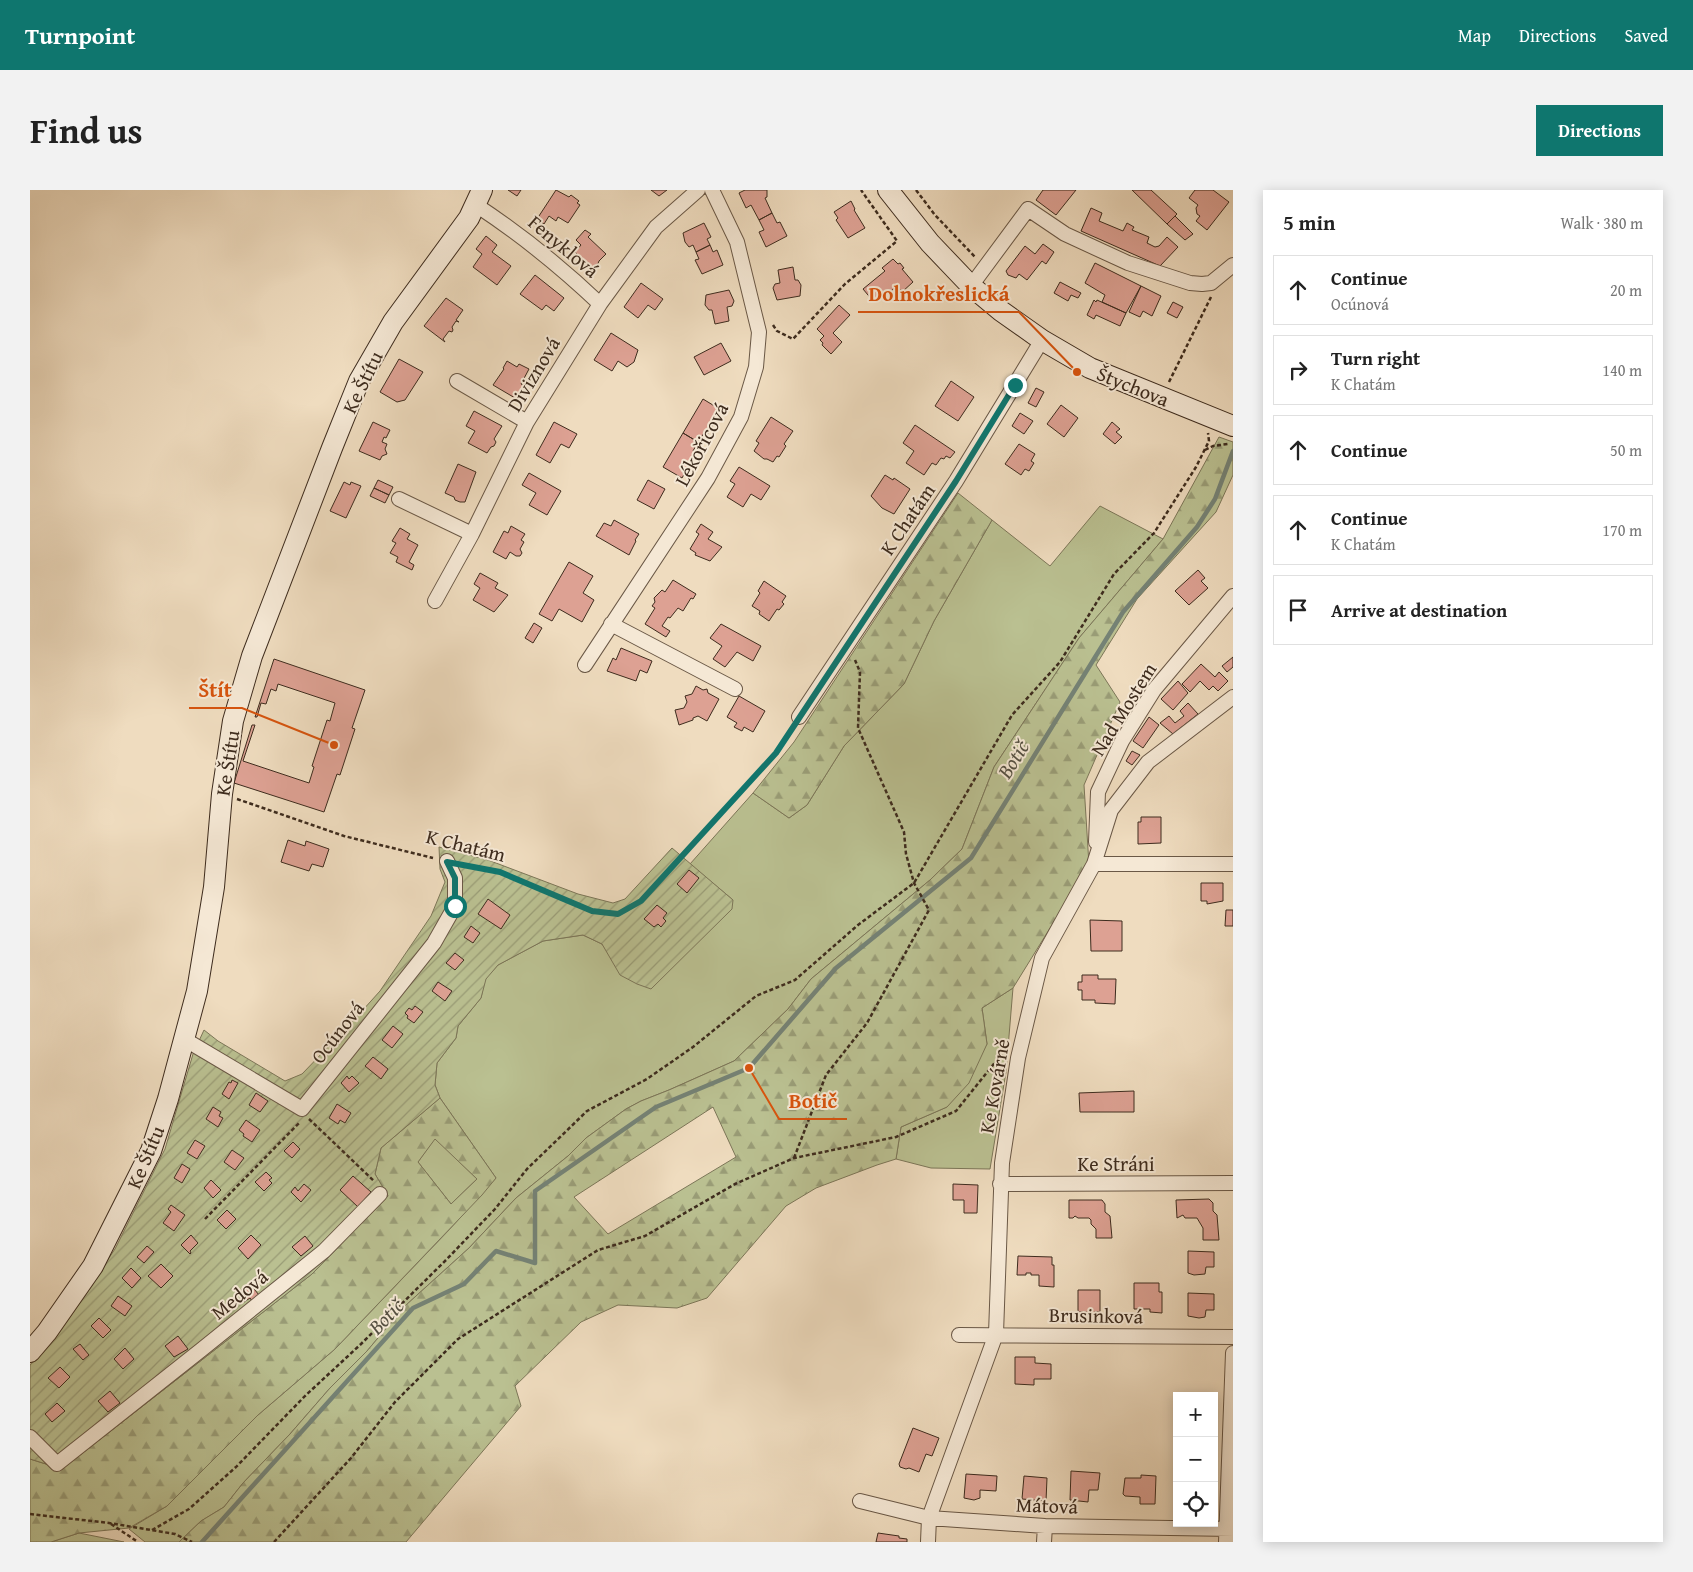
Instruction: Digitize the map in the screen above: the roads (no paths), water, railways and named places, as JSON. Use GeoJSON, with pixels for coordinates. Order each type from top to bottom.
{"type":"FeatureCollection","features":[{"type":"Feature","properties":{"kind":"street","name":"Diviznová"},"geometry":{"type":"LineString","coordinates":[[435,602],[472,534],[527,422],[600,304],[656,227],[698,190]]}},
{"type":"Feature","properties":{"kind":"street","name":"Lékořicová"},"geometry":{"type":"LineString","coordinates":[[585,665],[708,478],[741,416],[756,367],[759,332],[738,242],[712,190]]}},
{"type":"Feature","properties":{"kind":"street","name":"Štychova"},"geometry":{"type":"LineString","coordinates":[[888,190],[930,243],[971,286],[1001,311],[1042,340],[1090,368],[1232,430]]}},
{"type":"Feature","properties":{"kind":"street","name":"Fenyklová"},"geometry":{"type":"LineString","coordinates":[[479,197],[516,231],[574,279],[600,304]]}},
{"type":"Feature","properties":{"kind":"street","name":"Ke Štítu"},"geometry":{"type":"LineString","coordinates":[[30,1352],[47,1332],[93,1266],[147,1159],[168,1099],[197,991],[214,887],[222,794],[233,720],[252,656],[359,380],[393,322],[470,218],[479,197]]}},
{"type":"Feature","properties":{"kind":"street"},"geometry":{"type":"LineString","coordinates":[[971,286],[1028,209],[1066,234],[1128,263],[1190,283],[1211,283],[1228,270]]}},
{"type":"Feature","properties":{"kind":"street","name":"K Chatám"},"geometry":{"type":"LineString","coordinates":[[800,717],[956,481],[1042,340]]}},
{"type":"Feature","properties":{"kind":"street"},"geometry":{"type":"LineString","coordinates":[[457,381],[527,422]]}},
{"type":"Feature","properties":{"kind":"street"},"geometry":{"type":"LineString","coordinates":[[399,499],[472,534]]}},
{"type":"Feature","properties":{"kind":"street","name":"Nad Mostem"},"geometry":{"type":"LineString","coordinates":[[1094,864],[1098,792],[1122,741],[1154,690],[1233,596]]}},
{"type":"Feature","properties":{"kind":"street"},"geometry":{"type":"LineString","coordinates":[[1209,624],[1233,612]]}},
{"type":"Feature","properties":{"kind":"street"},"geometry":{"type":"LineString","coordinates":[[611,624],[735,689]]}},
{"type":"Feature","properties":{"kind":"street","name":"Ke Kovárně"},"geometry":{"type":"LineString","coordinates":[[928,1542],[929,1518],[996,1334],[1000,1184],[1018,1058],[1042,958],[1094,864],[1111,810],[1148,762],[1233,697]]}},
{"type":"Feature","properties":{"kind":"street","name":"Ocúnová"},"geometry":{"type":"LineString","coordinates":[[184,1039],[302,1111],[434,943],[455,906],[455,878],[447,862]]}},
{"type":"Feature","properties":{"kind":"street"},"geometry":{"type":"LineString","coordinates":[[1094,864],[1233,864]]}},
{"type":"Feature","properties":{"kind":"street","name":"Ke Stráni"},"geometry":{"type":"LineString","coordinates":[[1000,1184],[1233,1183]]}},
{"type":"Feature","properties":{"kind":"street","name":"Medová"},"geometry":{"type":"LineString","coordinates":[[30,1437],[57,1464],[324,1250],[380,1194]]}},
{"type":"Feature","properties":{"kind":"street","name":"Brusinková"},"geometry":{"type":"LineString","coordinates":[[960,1335],[1233,1337]]}},
{"type":"Feature","properties":{"kind":"street"},"geometry":{"type":"LineString","coordinates":[[1229,1533],[1233,1352]]}},
{"type":"Feature","properties":{"kind":"street","name":"Mátová"},"geometry":{"type":"LineString","coordinates":[[860,1501],[929,1518],[1045,1526],[1229,1533]]}},
{"type":"Feature","properties":{"kind":"street"},"geometry":{"type":"LineString","coordinates":[[1044,1542],[1045,1526]]}},
{"type":"Feature","properties":{"kind":"waterway","name":"Botič"},"geometry":{"type":"LineString","coordinates":[[202,1542],[413,1308],[464,1284],[496,1251],[535,1263],[535,1191],[656,1107],[749,1068],[836,968],[971,858],[1123,612],[1197,527],[1215,499],[1233,451]]}},
{"type":"Feature","properties":{"kind":"place","name":"Dolnokřeslická"},"geometry":{"type":"Point","coordinates":[1077,372]}},
{"type":"Feature","properties":{"kind":"place","name":"Štít"},"geometry":{"type":"Point","coordinates":[334,745]}},
{"type":"Feature","properties":{"kind":"place","name":"Botič"},"geometry":{"type":"Point","coordinates":[749,1068]}}]}
